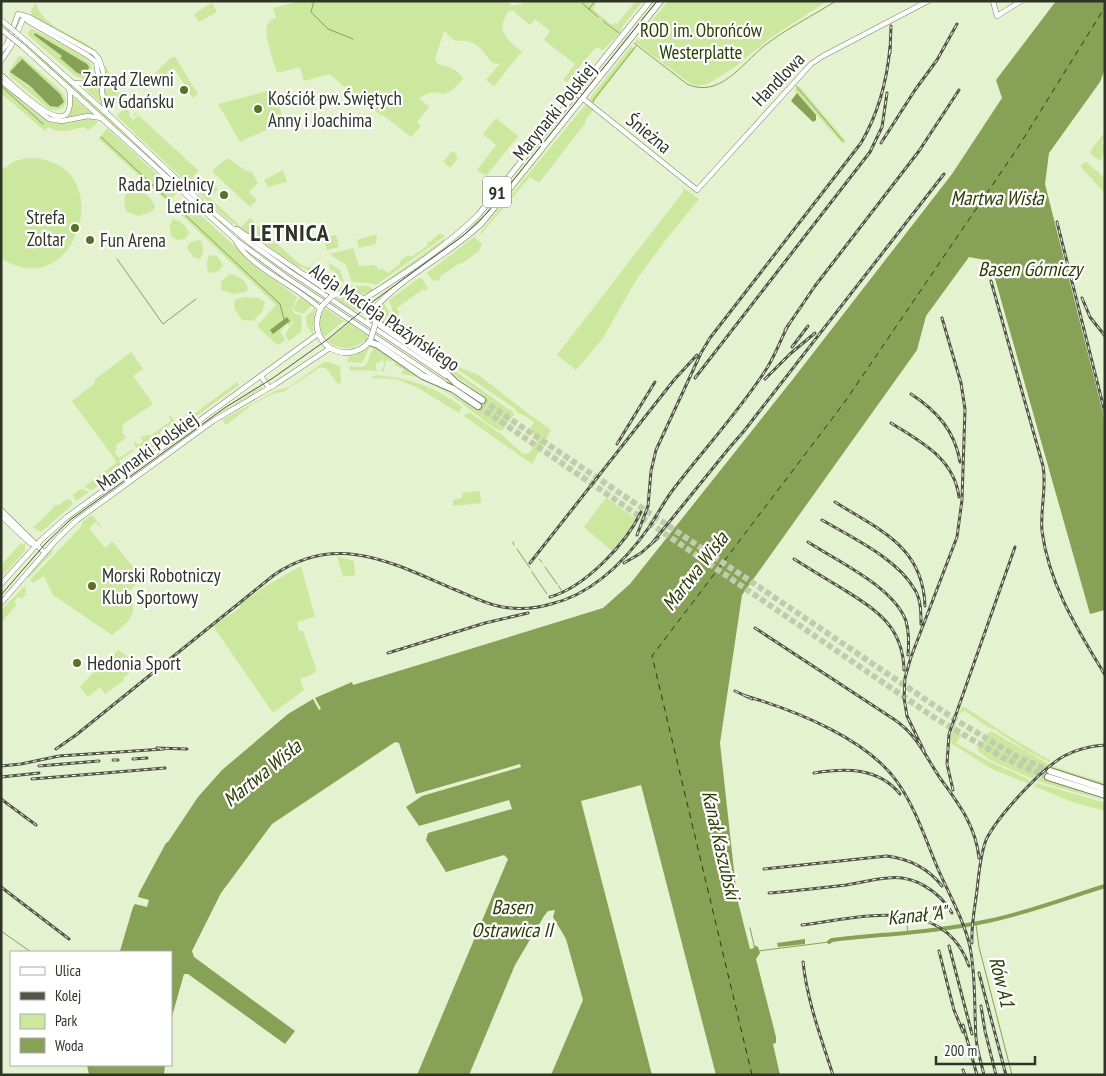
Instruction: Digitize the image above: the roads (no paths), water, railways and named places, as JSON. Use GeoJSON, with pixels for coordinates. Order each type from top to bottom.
{"type":"FeatureCollection","features":[{"type":"Feature","properties":{"kind":"highway"},"geometry":{"type":"LineString","coordinates":[[375,324],[437,364],[454,386]]}},
{"type":"Feature","properties":{"kind":"highway"},"geometry":{"type":"LineString","coordinates":[[370,340],[423,376],[454,386]]}},
{"type":"Feature","properties":{"kind":"highway","name":"Aleja Macieja Płażyńskiego"},"geometry":{"type":"LineString","coordinates":[[454,386],[480,403]]}},
{"type":"Feature","properties":{"kind":"highway"},"geometry":{"type":"LineString","coordinates":[[1105,789],[1049,774],[1105,796]]}},
{"type":"Feature","properties":{"kind":"main road","name":"Marynarki Polskiej"},"geometry":{"type":"LineString","coordinates":[[364,299],[417,263],[470,222],[489,202],[650,1]]}},
{"type":"Feature","properties":{"kind":"main road","name":"Marynarki Polskiej"},"geometry":{"type":"LineString","coordinates":[[373,310],[388,295],[482,223],[661,1]]}},
{"type":"Feature","properties":{"kind":"main road","name":"Handlowa"},"geometry":{"type":"LineString","coordinates":[[697,190],[811,64],[928,1]]}},
{"type":"Feature","properties":{"kind":"main road"},"geometry":{"type":"LineString","coordinates":[[992,1],[997,16],[1021,1]]}},
{"type":"Feature","properties":{"kind":"main road"},"geometry":{"type":"LineString","coordinates":[[1,51],[9,38],[18,14],[96,62],[98,74],[94,80],[86,84],[73,83]]}},
{"type":"Feature","properties":{"kind":"main road"},"geometry":{"type":"LineString","coordinates":[[1,61],[11,46],[24,17]]}},
{"type":"Feature","properties":{"kind":"main road"},"geometry":{"type":"LineString","coordinates":[[24,17],[31,18],[94,53],[99,59],[103,70],[102,92],[107,113]]}},
{"type":"Feature","properties":{"kind":"main road","name":"Aleja Macieja Płażyńskiego"},"geometry":{"type":"LineString","coordinates":[[1,20],[107,113],[220,218],[289,271],[454,386]]}},
{"type":"Feature","properties":{"kind":"main road","name":"Aleja Macieja Płażyńskiego"},"geometry":{"type":"LineString","coordinates":[[1,29],[69,88],[236,240],[286,277],[454,386]]}},
{"type":"Feature","properties":{"kind":"main road"},"geometry":{"type":"LineString","coordinates":[[1,75],[39,107],[53,116],[63,115],[70,109],[69,88]]}},
{"type":"Feature","properties":{"kind":"main road"},"geometry":{"type":"LineString","coordinates":[[1,81],[49,119],[62,121],[88,116],[102,118]]}},
{"type":"Feature","properties":{"kind":"main road","name":"Śnieżna"},"geometry":{"type":"LineString","coordinates":[[576,93],[697,190]]}},
{"type":"Feature","properties":{"kind":"main road"},"geometry":{"type":"LineString","coordinates":[[220,218],[333,296]]}},
{"type":"Feature","properties":{"kind":"main road"},"geometry":{"type":"LineString","coordinates":[[236,240],[239,246],[265,270],[321,307]]}},
{"type":"Feature","properties":{"kind":"main road"},"geometry":{"type":"LineString","coordinates":[[350,293],[364,299],[373,310],[375,324],[370,340],[361,348],[350,352],[341,352],[330,348],[318,334],[317,319],[321,307],[333,296],[350,293]]}},
{"type":"Feature","properties":{"kind":"main road","name":"Marynarki Polskiej"},"geometry":{"type":"LineString","coordinates":[[1,584],[63,520],[318,334]]}},
{"type":"Feature","properties":{"kind":"main road","name":"Marynarki Polskiej"},"geometry":{"type":"LineString","coordinates":[[1,603],[64,531],[90,510],[213,421],[270,388],[330,348]]}},
{"type":"Feature","properties":{"kind":"main road"},"geometry":{"type":"LineString","coordinates":[[261,376],[270,388]]}},
{"type":"Feature","properties":{"kind":"main road"},"geometry":{"type":"LineString","coordinates":[[208,414],[213,421]]}},
{"type":"Feature","properties":{"kind":"main road"},"geometry":{"type":"LineString","coordinates":[[185,430],[191,437]]}},
{"type":"Feature","properties":{"kind":"main road"},"geometry":{"type":"LineString","coordinates":[[132,469],[138,476]]}},
{"type":"Feature","properties":{"kind":"main road"},"geometry":{"type":"LineString","coordinates":[[85,503],[90,510]]}},
{"type":"Feature","properties":{"kind":"main road"},"geometry":{"type":"LineString","coordinates":[[1,510],[11,523]]}},
{"type":"Feature","properties":{"kind":"main road"},"geometry":{"type":"LineString","coordinates":[[1,516],[45,553]]}},
{"type":"Feature","properties":{"kind":"water"},"geometry":{"type":"Polygon","coordinates":[[[1056,1],[1105,1],[1105,69],[1100,82],[1049,153],[1045,184],[1105,421],[1105,610],[1090,614],[990,261],[969,257],[926,316],[917,350],[742,595],[720,743],[737,898],[750,949],[754,948],[753,945],[758,947],[760,953],[756,959],[776,1037],[776,1043],[773,1044],[780,1075],[716,1075],[641,785],[581,801],[652,1075],[551,1075],[583,1000],[566,939],[553,917],[555,910],[548,911],[544,916],[515,965],[469,1075],[417,1075],[508,859],[504,855],[446,872],[426,840],[428,833],[512,809],[509,800],[419,826],[406,807],[422,796],[521,767],[520,764],[416,794],[399,743],[395,742],[272,824],[221,893],[192,951],[194,957],[295,1031],[285,1044],[188,974],[184,974],[172,1016],[172,951],[120,951],[133,907],[135,904],[147,907],[149,900],[138,897],[139,893],[166,843],[198,797],[222,770],[288,714],[313,699],[319,710],[321,709],[315,698],[352,682],[353,685],[603,608],[630,584],[793,379],[952,174],[1002,98],[996,80],[1056,1]]]}},
{"type":"Feature","properties":{"kind":"water"},"geometry":{"type":"Polygon","coordinates":[[[35,33],[87,64],[89,67],[88,72],[82,75],[76,72],[60,58],[62,56],[34,35],[35,33]]]}},
{"type":"Feature","properties":{"kind":"water"},"geometry":{"type":"Polygon","coordinates":[[[22,59],[60,94],[64,102],[58,107],[50,106],[30,86],[10,72],[22,59]]]}},
{"type":"Feature","properties":{"kind":"water"},"geometry":{"type":"Polygon","coordinates":[[[797,93],[816,115],[816,120],[813,122],[791,101],[797,93]]]}},
{"type":"Feature","properties":{"kind":"water"},"geometry":{"type":"Polygon","coordinates":[[[287,317],[290,321],[273,334],[270,330],[287,317]]]}},
{"type":"Feature","properties":{"kind":"water"},"geometry":{"type":"Polygon","coordinates":[[[805,939],[805,944],[778,947],[777,943],[805,939]]]}},
{"type":"Feature","properties":{"kind":"water"},"geometry":{"type":"Polygon","coordinates":[[[87,1066],[165,1066],[164,1075],[89,1075],[87,1066]]]}},
{"type":"Feature","properties":{"kind":"waterway"},"geometry":{"type":"LineString","coordinates":[[314,1],[311,12],[328,29],[353,39]]}},
{"type":"Feature","properties":{"kind":"waterway"},"geometry":{"type":"LineString","coordinates":[[589,9],[595,1]]}},
{"type":"Feature","properties":{"kind":"waterway"},"geometry":{"type":"LineString","coordinates":[[634,43],[687,84],[709,87],[729,77],[772,40],[836,1]]}},
{"type":"Feature","properties":{"kind":"waterway"},"geometry":{"type":"LineString","coordinates":[[582,3],[598,17]]}},
{"type":"Feature","properties":{"kind":"waterway"},"geometry":{"type":"LineString","coordinates":[[603,21],[619,33]]}},
{"type":"Feature","properties":{"kind":"waterway"},"geometry":{"type":"LineString","coordinates":[[593,102],[636,46]]}},
{"type":"Feature","properties":{"kind":"waterway"},"geometry":{"type":"LineString","coordinates":[[39,56],[122,130]]}},
{"type":"Feature","properties":{"kind":"waterway"},"geometry":{"type":"LineString","coordinates":[[1,86],[43,124]]}},
{"type":"Feature","properties":{"kind":"waterway"},"geometry":{"type":"LineString","coordinates":[[796,86],[843,141]]}},
{"type":"Feature","properties":{"kind":"waterway"},"geometry":{"type":"LineString","coordinates":[[101,137],[169,200]]}},
{"type":"Feature","properties":{"kind":"waterway"},"geometry":{"type":"LineString","coordinates":[[163,169],[167,173]]}},
{"type":"Feature","properties":{"kind":"waterway"},"geometry":{"type":"LineString","coordinates":[[179,209],[280,304],[284,319]]}},
{"type":"Feature","properties":{"kind":"waterway"},"geometry":{"type":"LineString","coordinates":[[117,259],[163,324],[196,299]]}},
{"type":"Feature","properties":{"kind":"waterway"},"geometry":{"type":"LineString","coordinates":[[517,549],[530,568]]}},
{"type":"Feature","properties":{"kind":"waterway"},"geometry":{"type":"LineString","coordinates":[[539,559],[542,562]]}},
{"type":"Feature","properties":{"kind":"waterway"},"geometry":{"type":"LineString","coordinates":[[545,567],[557,584]]}},
{"type":"Feature","properties":{"kind":"waterway"},"geometry":{"type":"LineString","coordinates":[[532,572],[547,594]]}},
{"type":"Feature","properties":{"kind":"waterway"},"geometry":{"type":"LineString","coordinates":[[559,586],[561,590]]}},
{"type":"Feature","properties":{"kind":"waterway","name":"Kanał \"A\""},"geometry":{"type":"LineString","coordinates":[[829,942],[832,940],[949,928],[1003,918],[1105,886]]}},
{"type":"Feature","properties":{"kind":"waterway","name":"Rów A1"},"geometry":{"type":"LineString","coordinates":[[976,924],[979,947],[1012,1075]]}},
{"type":"Feature","properties":{"kind":"waterway","name":"Kanał \"A\""},"geometry":{"type":"LineString","coordinates":[[907,926],[908,932]]}},
{"type":"Feature","properties":{"kind":"waterway"},"geometry":{"type":"LineString","coordinates":[[750,928],[754,945]]}},
{"type":"Feature","properties":{"kind":"waterway"},"geometry":{"type":"LineString","coordinates":[[1,931],[30,951]]}},
{"type":"Feature","properties":{"kind":"waterway","name":"Kanał \"A\""},"geometry":{"type":"LineString","coordinates":[[758,951],[829,942]]}},
{"type":"Feature","properties":{"kind":"tunnel"},"geometry":{"type":"LineString","coordinates":[[482,400],[956,720],[1014,755],[1050,771]]}},
{"type":"Feature","properties":{"kind":"tunnel"},"geometry":{"type":"LineString","coordinates":[[478,406],[935,718],[1004,758],[1048,777]]}},
{"type":"Feature","properties":{"kind":"tram line"},"geometry":{"type":"LineString","coordinates":[[1,595],[46,543],[70,520],[226,407],[273,378],[328,339],[375,300],[464,235],[488,212],[657,1]]}},
{"type":"Feature","properties":{"kind":"railway"},"geometry":{"type":"LineString","coordinates":[[881,143],[937,60],[957,24]]}},
{"type":"Feature","properties":{"kind":"railway"},"geometry":{"type":"LineString","coordinates":[[890,53],[891,26]]}},
{"type":"Feature","properties":{"kind":"railway"},"geometry":{"type":"LineString","coordinates":[[637,535],[648,506],[651,471],[656,450],[701,353],[710,338],[861,143],[881,97],[890,47]]}},
{"type":"Feature","properties":{"kind":"railway"},"geometry":{"type":"LineString","coordinates":[[785,330],[815,286],[919,151],[959,90]]}},
{"type":"Feature","properties":{"kind":"railway"},"geometry":{"type":"LineString","coordinates":[[695,378],[870,152],[882,127],[887,93]]}},
{"type":"Feature","properties":{"kind":"railway"},"geometry":{"type":"LineString","coordinates":[[653,542],[744,431],[944,174]]}},
{"type":"Feature","properties":{"kind":"railway"},"geometry":{"type":"LineString","coordinates":[[1057,222],[1105,413]]}},
{"type":"Feature","properties":{"kind":"railway"},"geometry":{"type":"LineString","coordinates":[[991,281],[1043,466],[1042,531],[1051,570],[1066,606],[1105,675]]}},
{"type":"Feature","properties":{"kind":"railway"},"geometry":{"type":"LineString","coordinates":[[1082,298],[1090,317],[1105,336]]}},
{"type":"Feature","properties":{"kind":"railway"},"geometry":{"type":"LineString","coordinates":[[924,751],[907,716],[904,698],[905,678],[911,657],[957,537],[962,500],[965,409],[961,383],[942,318]]}},
{"type":"Feature","properties":{"kind":"railway"},"geometry":{"type":"LineString","coordinates":[[56,749],[76,735],[274,575],[298,562],[321,555],[366,556],[388,562],[488,603],[511,608],[545,606],[581,592],[607,574],[641,539],[672,491],[756,384],[770,363],[789,324]]}},
{"type":"Feature","properties":{"kind":"railway"},"geometry":{"type":"LineString","coordinates":[[792,347],[808,326]]}},
{"type":"Feature","properties":{"kind":"railway"},"geometry":{"type":"LineString","coordinates":[[765,379],[815,333]]}},
{"type":"Feature","properties":{"kind":"railway"},"geometry":{"type":"LineString","coordinates":[[530,563],[674,380],[697,355]]}},
{"type":"Feature","properties":{"kind":"railway"},"geometry":{"type":"LineString","coordinates":[[617,444],[655,382]]}},
{"type":"Feature","properties":{"kind":"railway"},"geometry":{"type":"LineString","coordinates":[[911,394],[929,407],[949,431],[958,451],[960,462]]}},
{"type":"Feature","properties":{"kind":"railway"},"geometry":{"type":"LineString","coordinates":[[891,423],[924,444],[943,461],[956,483],[959,497]]}},
{"type":"Feature","properties":{"kind":"railway"},"geometry":{"type":"LineString","coordinates":[[835,502],[882,531],[907,554],[916,568],[922,585],[925,606]]}},
{"type":"Feature","properties":{"kind":"railway"},"geometry":{"type":"LineString","coordinates":[[550,597],[577,584],[603,563],[625,537],[641,512]]}},
{"type":"Feature","properties":{"kind":"railway"},"geometry":{"type":"LineString","coordinates":[[822,520],[860,541],[897,568],[915,590],[921,611],[921,624]]}},
{"type":"Feature","properties":{"kind":"railway"},"geometry":{"type":"LineString","coordinates":[[624,563],[641,553],[658,538]]}},
{"type":"Feature","properties":{"kind":"railway"},"geometry":{"type":"LineString","coordinates":[[808,542],[849,566],[890,597],[900,609],[906,621],[909,638],[908,655]]}},
{"type":"Feature","properties":{"kind":"railway"},"geometry":{"type":"LineString","coordinates":[[953,790],[947,764],[949,734],[1015,547]]}},
{"type":"Feature","properties":{"kind":"railway"},"geometry":{"type":"LineString","coordinates":[[794,559],[866,604],[886,621],[899,642],[904,670]]}},
{"type":"Feature","properties":{"kind":"railway"},"geometry":{"type":"LineString","coordinates":[[388,653],[485,623],[528,613]]}},
{"type":"Feature","properties":{"kind":"railway"},"geometry":{"type":"LineString","coordinates":[[755,628],[895,720],[909,732],[965,815],[974,836],[979,858]]}},
{"type":"Feature","properties":{"kind":"railway"},"geometry":{"type":"LineString","coordinates":[[735,691],[752,699]]}},
{"type":"Feature","properties":{"kind":"railway"},"geometry":{"type":"LineString","coordinates":[[746,696],[787,710],[850,740],[885,767],[898,783],[920,825],[960,917],[970,947],[977,1043],[984,1075]]}},
{"type":"Feature","properties":{"kind":"railway"},"geometry":{"type":"LineString","coordinates":[[972,943],[981,858],[986,840],[992,830],[1020,794],[1054,762],[1079,750],[1105,745]]}},
{"type":"Feature","properties":{"kind":"railway"},"geometry":{"type":"LineString","coordinates":[[157,748],[187,749]]}},
{"type":"Feature","properties":{"kind":"railway"},"geometry":{"type":"LineString","coordinates":[[1,766],[59,756],[164,749]]}},
{"type":"Feature","properties":{"kind":"railway"},"geometry":{"type":"LineString","coordinates":[[133,759],[147,758]]}},
{"type":"Feature","properties":{"kind":"railway"},"geometry":{"type":"LineString","coordinates":[[113,760],[118,760]]}},
{"type":"Feature","properties":{"kind":"railway"},"geometry":{"type":"LineString","coordinates":[[39,766],[99,761]]}},
{"type":"Feature","properties":{"kind":"railway"},"geometry":{"type":"LineString","coordinates":[[32,779],[165,768]]}},
{"type":"Feature","properties":{"kind":"railway"},"geometry":{"type":"LineString","coordinates":[[814,773],[837,770],[860,771],[882,779],[900,794]]}},
{"type":"Feature","properties":{"kind":"railway"},"geometry":{"type":"LineString","coordinates":[[1,777],[39,773]]}},
{"type":"Feature","properties":{"kind":"railway"},"geometry":{"type":"LineString","coordinates":[[1,799],[36,825]]}},
{"type":"Feature","properties":{"kind":"railway"},"geometry":{"type":"LineString","coordinates":[[764,869],[887,856],[903,859],[918,865],[931,874],[942,886]]}},
{"type":"Feature","properties":{"kind":"railway"},"geometry":{"type":"LineString","coordinates":[[769,893],[898,878],[916,882],[933,891],[952,913]]}},
{"type":"Feature","properties":{"kind":"railway"},"geometry":{"type":"LineString","coordinates":[[1,887],[69,939]]}},
{"type":"Feature","properties":{"kind":"railway"},"geometry":{"type":"LineString","coordinates":[[802,925],[873,916],[898,916],[920,919],[940,928],[957,943],[969,966]]}},
{"type":"Feature","properties":{"kind":"railway"},"geometry":{"type":"LineString","coordinates":[[949,946],[972,1034]]}},
{"type":"Feature","properties":{"kind":"railway"},"geometry":{"type":"LineString","coordinates":[[939,951],[954,1010],[963,1032]]}},
{"type":"Feature","properties":{"kind":"railway"},"geometry":{"type":"LineString","coordinates":[[803,962],[811,1005],[833,1075]]}},
{"type":"Feature","properties":{"kind":"railway"},"geometry":{"type":"LineString","coordinates":[[979,973],[1006,1075]]}},
{"type":"Feature","properties":{"kind":"railway"},"geometry":{"type":"LineString","coordinates":[[981,1006],[996,1075]]}},
{"type":"Feature","properties":{"kind":"railway"},"geometry":{"type":"LineString","coordinates":[[963,1025],[977,1075]]}},
{"type":"Feature","properties":{"kind":"railway"},"geometry":{"type":"LineString","coordinates":[[963,1070],[965,1075]]}},
{"type":"Feature","properties":{"kind":"place","name":"Zarząd Zlewni w Gdańsku"},"geometry":{"type":"Point","coordinates":[184,90]}},
{"type":"Feature","properties":{"kind":"place","name":"Kościół pw. Świętych Anny i Joachima"},"geometry":{"type":"Point","coordinates":[258,109]}},
{"type":"Feature","properties":{"kind":"place","name":"Rada Dzielnicy Letnica"},"geometry":{"type":"Point","coordinates":[224,195]}},
{"type":"Feature","properties":{"kind":"place","name":"Strefa Zoltar"},"geometry":{"type":"Point","coordinates":[75,228]}},
{"type":"Feature","properties":{"kind":"place","name":"Fun Arena"},"geometry":{"type":"Point","coordinates":[90,240]}},
{"type":"Feature","properties":{"kind":"place","name":"Morski Robotniczy Klub Sportowy"},"geometry":{"type":"Point","coordinates":[92,586]}},
{"type":"Feature","properties":{"kind":"place","name":"Hedonia Sport"},"geometry":{"type":"Point","coordinates":[77,663]}},
{"type":"Feature","properties":{"kind":"district","name":"LETNICA"},"geometry":{"type":"Point","coordinates":[290,232]}},
{"type":"Feature","properties":{"kind":"park label","name":"ROD im. Obrońców Westerplatte"},"geometry":{"type":"Point","coordinates":[701,41]}},
{"type":"Feature","properties":{"kind":"water label","name":"Martwa Wisła"},"geometry":{"type":"Point","coordinates":[997,198]}},
{"type":"Feature","properties":{"kind":"water label","name":"Basen Górniczy"},"geometry":{"type":"Point","coordinates":[1030,269]}},
{"type":"Feature","properties":{"kind":"water label","name":"Martwa Wisła"},"geometry":{"type":"Point","coordinates":[695,571]}},
{"type":"Feature","properties":{"kind":"water label","name":"Martwa Wisła"},"geometry":{"type":"Point","coordinates":[262,773]}},
{"type":"Feature","properties":{"kind":"water label","name":"Kanał Kaszubski"},"geometry":{"type":"Point","coordinates":[721,845]}},
{"type":"Feature","properties":{"kind":"water label","name":"Basen Ostrawica II"},"geometry":{"type":"Point","coordinates":[512,918]}}]}
